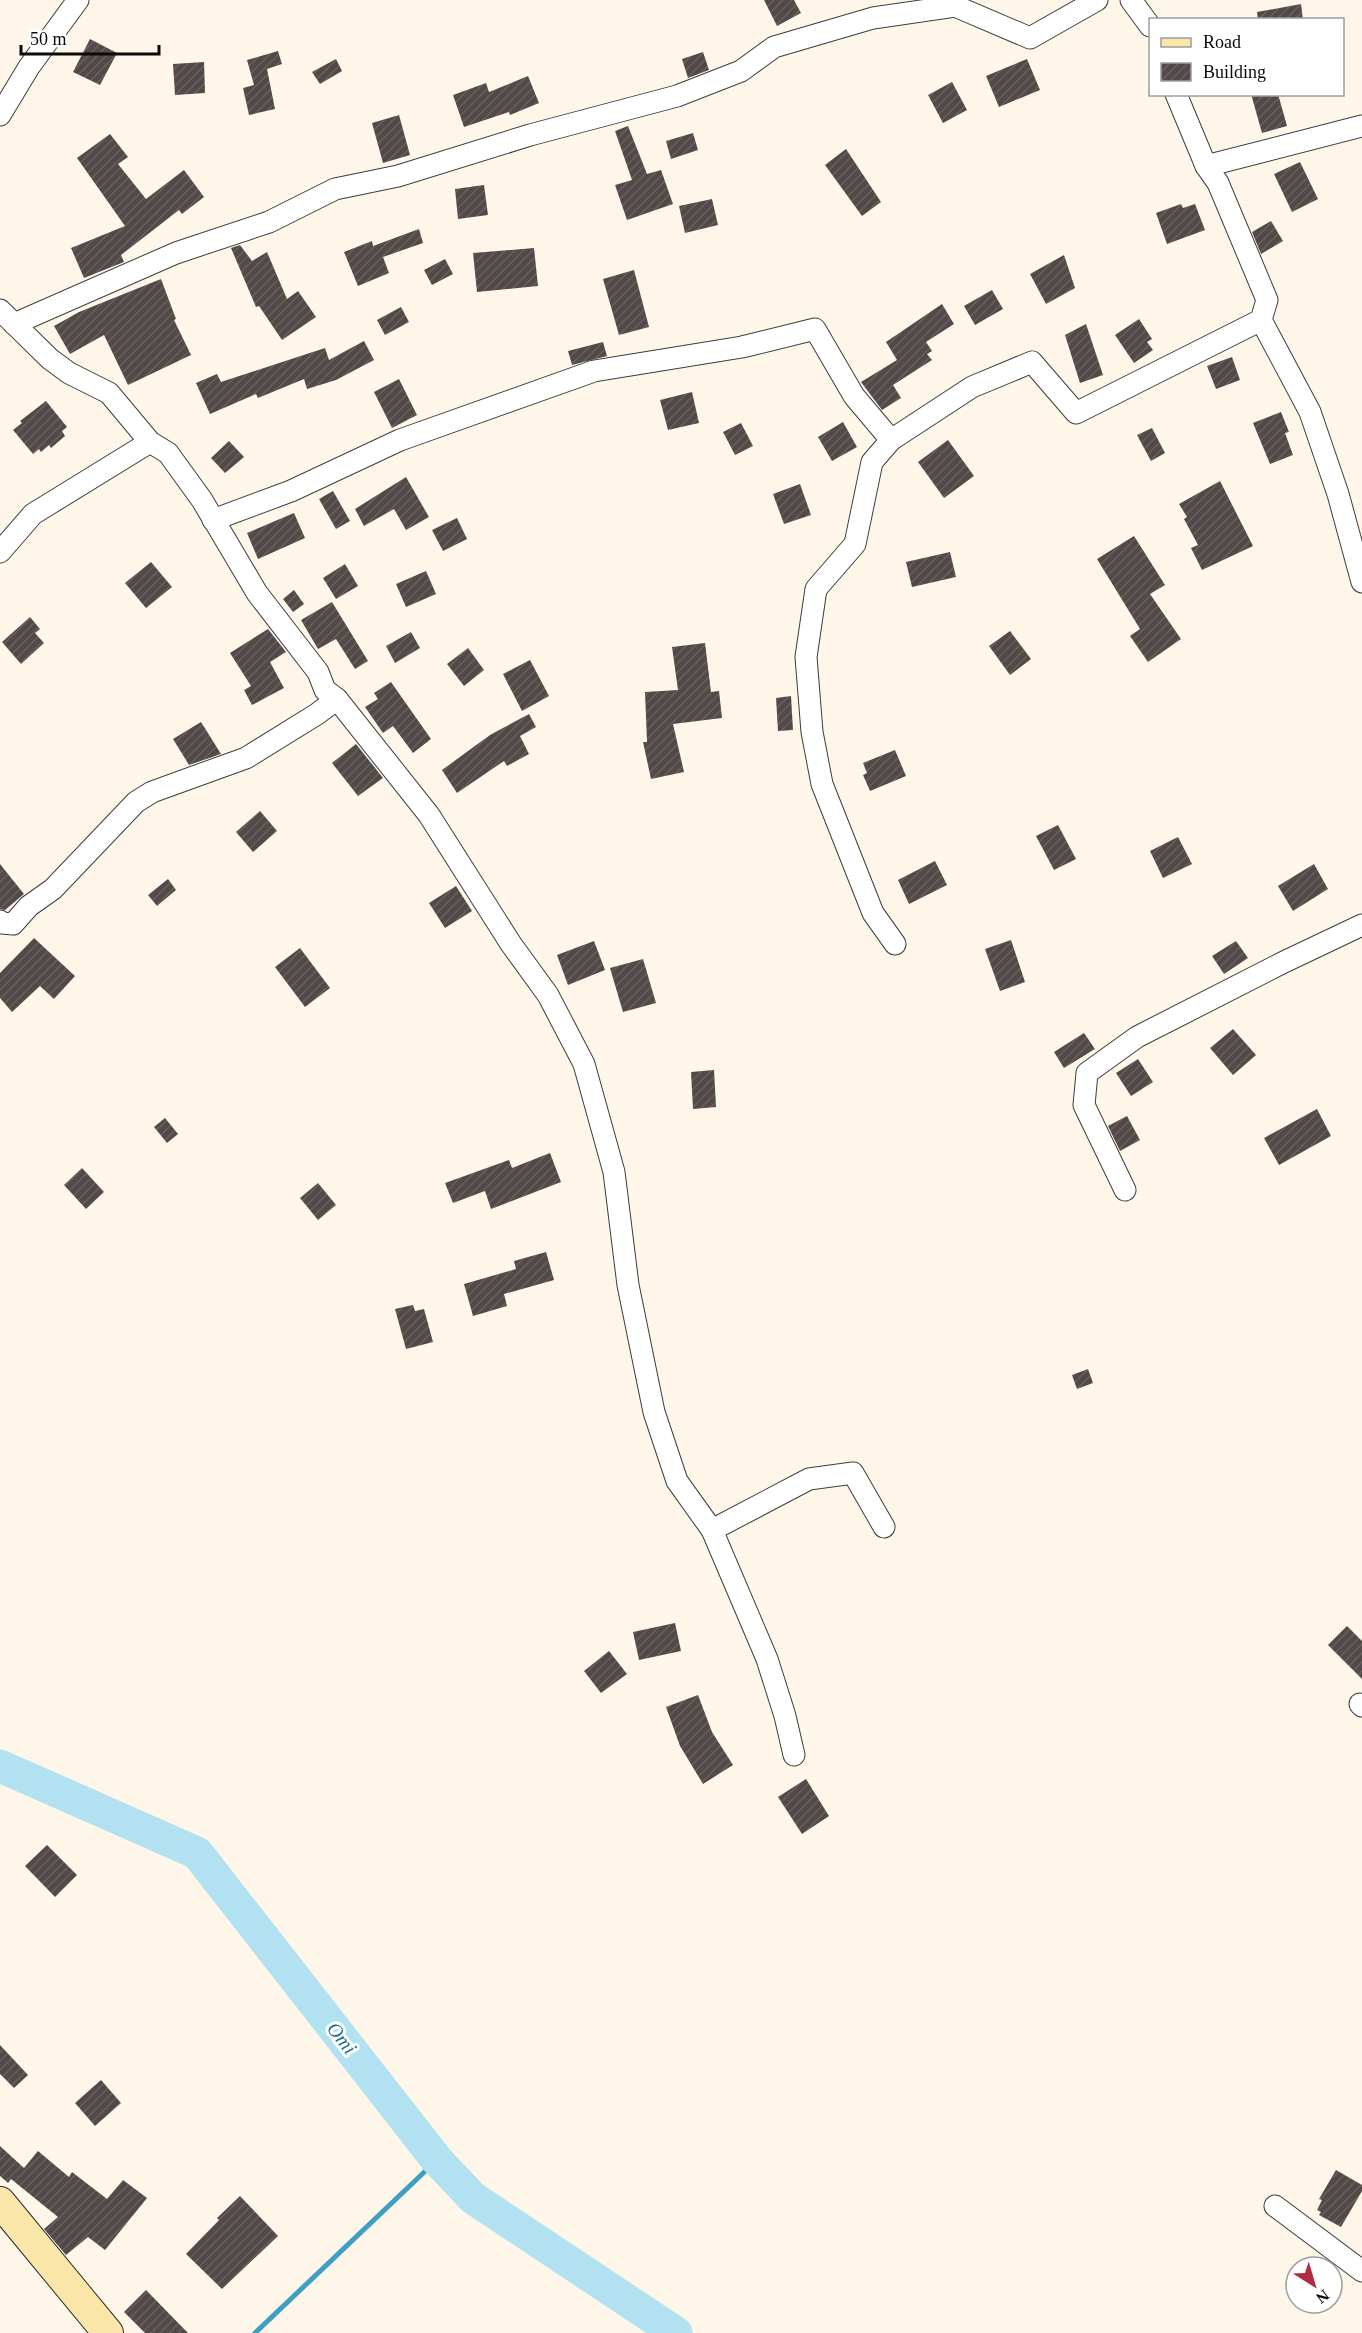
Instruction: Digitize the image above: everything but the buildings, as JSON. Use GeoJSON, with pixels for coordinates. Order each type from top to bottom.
{"type":"FeatureCollection","features":[{"type":"Feature","properties":{"kind":"street"},"geometry":{"type":"LineString","coordinates":[[0,115],[29,67],[78,0]]}},
{"type":"Feature","properties":{"kind":"street"},"geometry":{"type":"LineString","coordinates":[[794,1755],[785,1716],[767,1659],[712,1530],[677,1481],[654,1412],[628,1285],[614,1172],[584,1064],[548,995],[511,944],[429,815],[337,699],[326,690],[318,672],[257,593],[202,500],[168,453],[150,442],[109,393],[69,373],[7,317],[176,253],[269,222],[335,189],[398,176],[530,135],[677,96],[741,71],[774,47],[873,18],[955,6],[1030,38],[1097,0]]}},
{"type":"Feature","properties":{"kind":"street"},"geometry":{"type":"LineString","coordinates":[[1131,0],[1149,25]]}},
{"type":"Feature","properties":{"kind":"street"},"geometry":{"type":"LineString","coordinates":[[1177,96],[1206,166],[1218,183],[1267,300],[1261,320],[1310,412],[1338,494],[1362,582]]}},
{"type":"Feature","properties":{"kind":"street"},"geometry":{"type":"LineString","coordinates":[[1206,166],[1362,126]]}},
{"type":"Feature","properties":{"kind":"street"},"geometry":{"type":"LineString","coordinates":[[895,944],[873,913],[822,784],[812,732],[806,657],[816,589],[855,544],[872,462],[891,440],[972,387],[1032,362],[1076,412],[1261,320]]}},
{"type":"Feature","properties":{"kind":"street"},"geometry":{"type":"LineString","coordinates":[[213,520],[291,491],[400,440],[594,371],[742,347],[815,329],[854,396],[891,440]]}},
{"type":"Feature","properties":{"kind":"street"},"geometry":{"type":"LineString","coordinates":[[0,552],[33,514],[150,442]]}},
{"type":"Feature","properties":{"kind":"street"},"geometry":{"type":"LineString","coordinates":[[0,921],[13,924],[29,906],[53,889],[136,802],[152,792],[246,758],[337,699]]}},
{"type":"Feature","properties":{"kind":"street"},"geometry":{"type":"LineString","coordinates":[[1125,1190],[1084,1105],[1087,1073],[1137,1037],[1362,925]]}},
{"type":"Feature","properties":{"kind":"street"},"geometry":{"type":"LineString","coordinates":[[712,1530],[809,1479],[853,1473],[884,1527]]}},
{"type":"Feature","properties":{"kind":"street"},"geometry":{"type":"LineString","coordinates":[[0,2202],[108,2333]]}},
{"type":"Feature","properties":{"kind":"street"},"geometry":{"type":"LineString","coordinates":[[1275,2206],[1362,2271]]}},
{"type":"Feature","properties":{"kind":"waterway","name":"Omi"},"geometry":{"type":"LineString","coordinates":[[0,1766],[197,1853],[437,2160],[473,2198],[676,2333]]}},
{"type":"Feature","properties":{"kind":"waterway"},"geometry":{"type":"LineString","coordinates":[[255,2333],[437,2160]]}}]}
